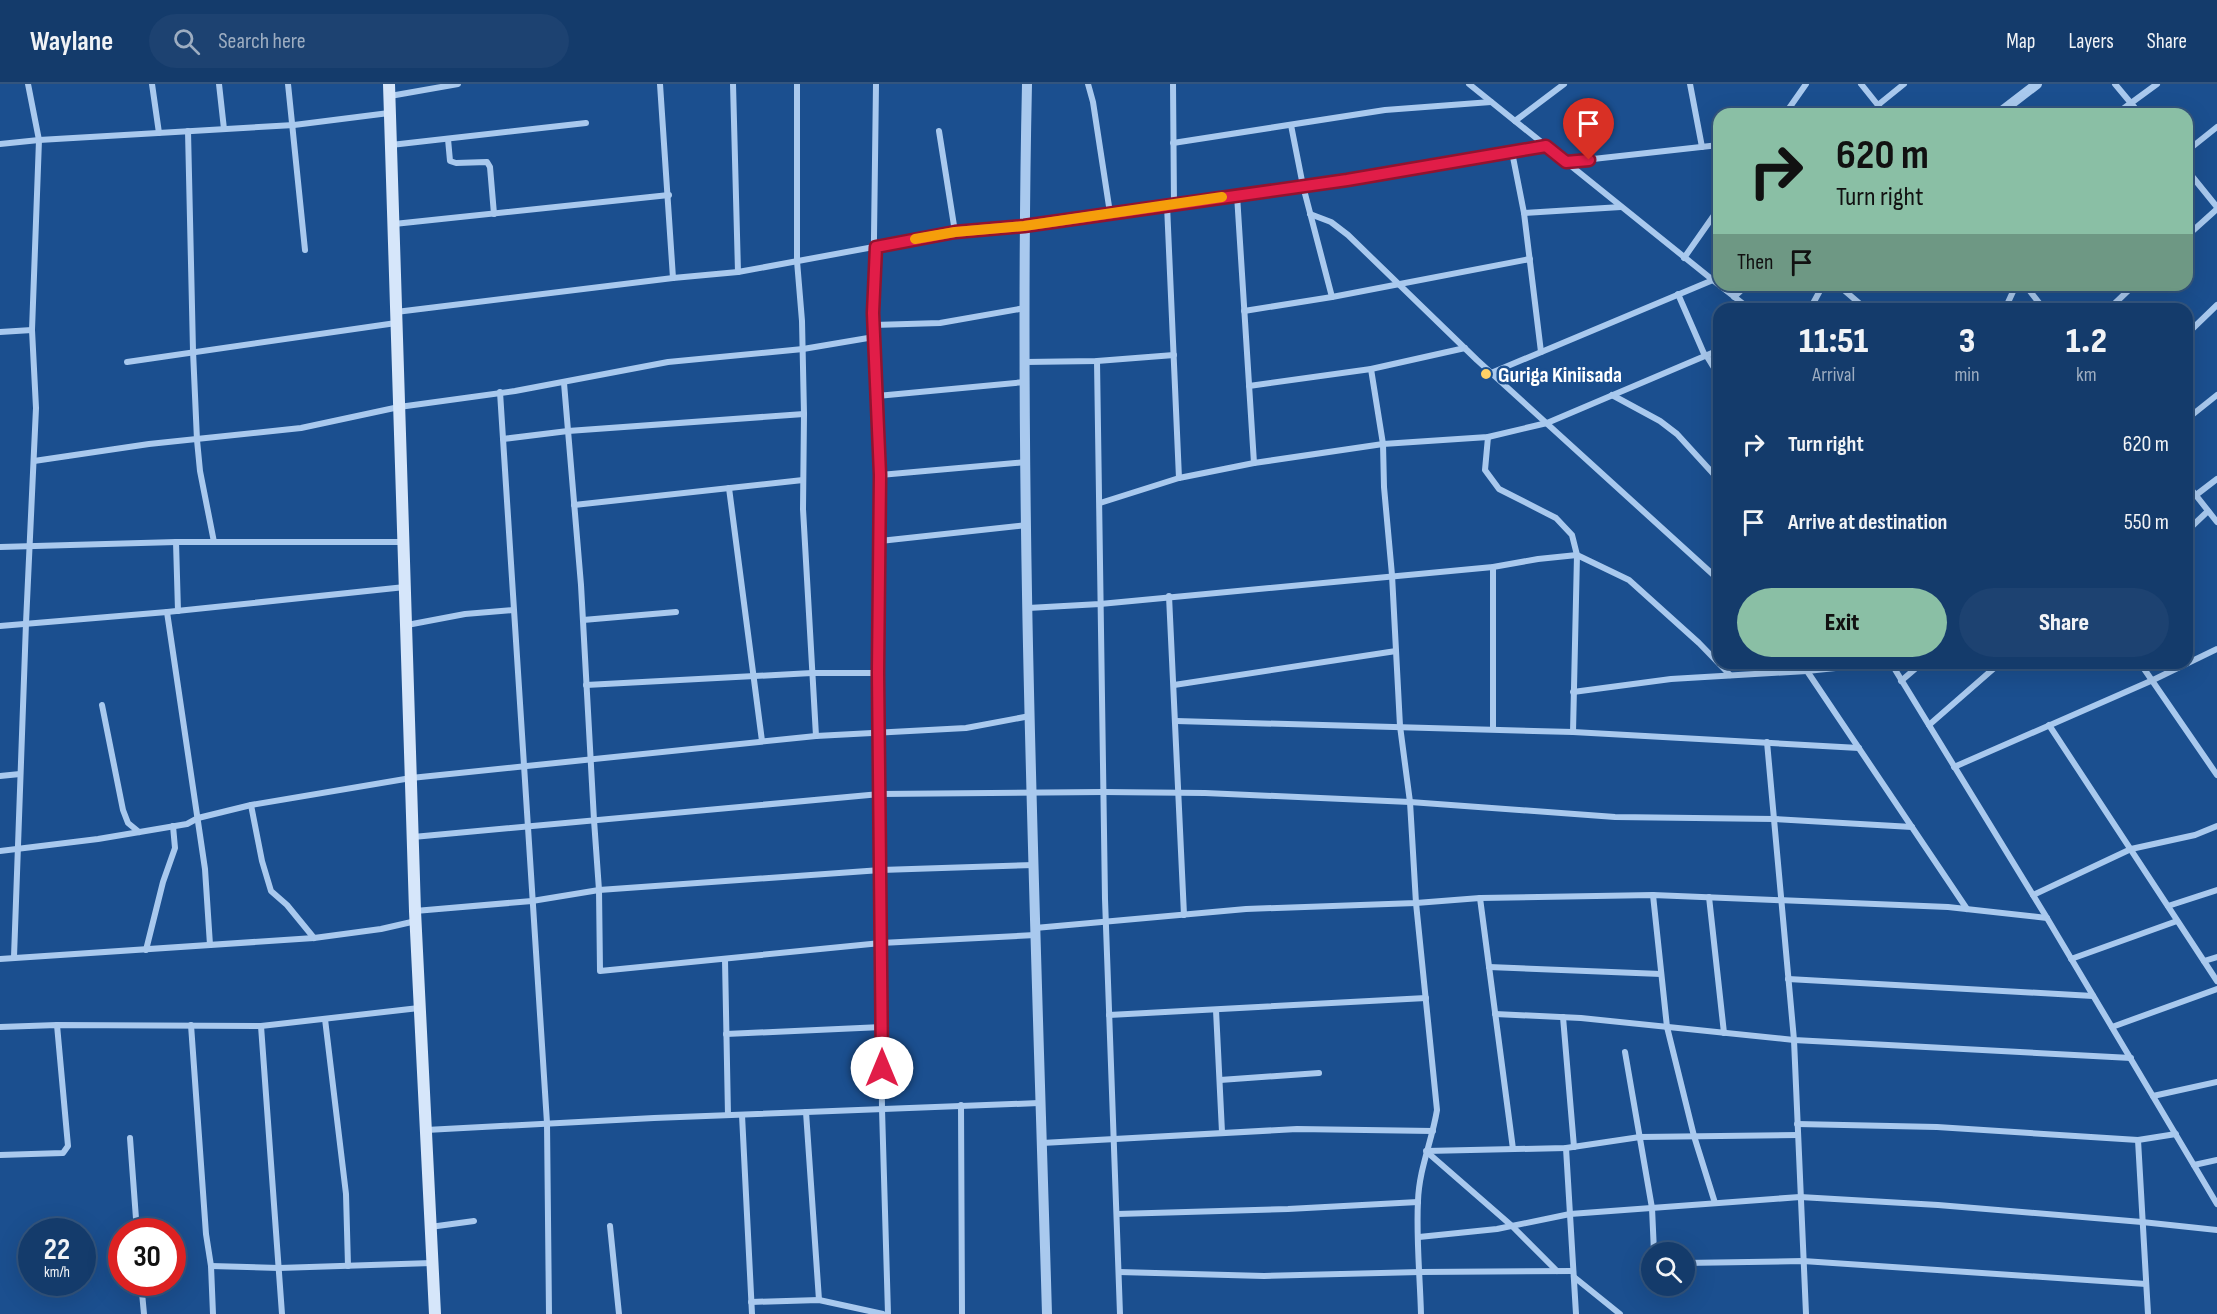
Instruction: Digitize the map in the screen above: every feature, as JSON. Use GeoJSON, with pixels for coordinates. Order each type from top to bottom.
{"type":"FeatureCollection","features":[{"type":"Feature","properties":{"kind":"main road"},"geometry":{"type":"LineString","coordinates":[[389,90],[415,916],[435,1314]]}},
{"type":"Feature","properties":{"kind":"street"},"geometry":{"type":"LineString","coordinates":[[14,957],[36,408],[32,330],[39,140],[28,84]]}},
{"type":"Feature","properties":{"kind":"street"},"geometry":{"type":"LineString","coordinates":[[152,84],[159,133]]}},
{"type":"Feature","properties":{"kind":"street"},"geometry":{"type":"LineString","coordinates":[[219,84],[224,129]]}},
{"type":"Feature","properties":{"kind":"street"},"geometry":{"type":"LineString","coordinates":[[288,84],[305,250]]}},
{"type":"Feature","properties":{"kind":"street"},"geometry":{"type":"LineString","coordinates":[[389,90],[458,84]]}},
{"type":"Feature","properties":{"kind":"street"},"geometry":{"type":"LineString","coordinates":[[660,84],[673,278]]}},
{"type":"Feature","properties":{"kind":"street"},"geometry":{"type":"LineString","coordinates":[[733,84],[738,272]]}},
{"type":"Feature","properties":{"kind":"street"},"geometry":{"type":"LineString","coordinates":[[797,84],[797,261],[804,414],[803,480],[816,736]]}},
{"type":"Feature","properties":{"kind":"street"},"geometry":{"type":"LineString","coordinates":[[876,84],[874,337],[880,475],[878,673],[882,1109],[888,1314]]}},
{"type":"Feature","properties":{"kind":"street"},"geometry":{"type":"LineString","coordinates":[[1027,84],[1024,308],[1028,608],[1039,1103],[1047,1314]]}},
{"type":"Feature","properties":{"kind":"street"},"geometry":{"type":"LineString","coordinates":[[1088,84],[1093,102],[1110,213]]}},
{"type":"Feature","properties":{"kind":"street"},"geometry":{"type":"LineString","coordinates":[[1173,84],[1171,204],[1179,478]]}},
{"type":"Feature","properties":{"kind":"street"},"geometry":{"type":"LineString","coordinates":[[1469,84],[1713,280]]}},
{"type":"Feature","properties":{"kind":"street"},"geometry":{"type":"LineString","coordinates":[[1515,121],[1564,84]]}},
{"type":"Feature","properties":{"kind":"street"},"geometry":{"type":"LineString","coordinates":[[1690,84],[1702,147]]}},
{"type":"Feature","properties":{"kind":"street"},"geometry":{"type":"LineString","coordinates":[[1789,108],[1806,84]]}},
{"type":"Feature","properties":{"kind":"street"},"geometry":{"type":"LineString","coordinates":[[1861,84],[1881,108]]}},
{"type":"Feature","properties":{"kind":"street"},"geometry":{"type":"LineString","coordinates":[[1878,105],[1904,84]]}},
{"type":"Feature","properties":{"kind":"street"},"geometry":{"type":"LineString","coordinates":[[2006,108],[2037,84]]}},
{"type":"Feature","properties":{"kind":"street"},"geometry":{"type":"LineString","coordinates":[[2115,84],[2135,108]]}},
{"type":"Feature","properties":{"kind":"street"},"geometry":{"type":"LineString","coordinates":[[2124,108],[2157,84]]}},
{"type":"Feature","properties":{"kind":"street"},"geometry":{"type":"LineString","coordinates":[[1173,143],[1386,110],[1491,102]]}},
{"type":"Feature","properties":{"kind":"street"},"geometry":{"type":"LineString","coordinates":[[0,144],[294,125],[389,113]]}},
{"type":"Feature","properties":{"kind":"street"},"geometry":{"type":"LineString","coordinates":[[390,145],[586,123]]}},
{"type":"Feature","properties":{"kind":"street"},"geometry":{"type":"LineString","coordinates":[[1292,125],[1303,186],[1332,297]]}},
{"type":"Feature","properties":{"kind":"street"},"geometry":{"type":"LineString","coordinates":[[2193,146],[2217,127]]}},
{"type":"Feature","properties":{"kind":"street"},"geometry":{"type":"LineString","coordinates":[[188,131],[197,440],[200,471],[214,542]]}},
{"type":"Feature","properties":{"kind":"street"},"geometry":{"type":"LineString","coordinates":[[939,131],[955,232]]}},
{"type":"Feature","properties":{"kind":"street"},"geometry":{"type":"LineString","coordinates":[[448,139],[450,161],[456,163],[487,162],[490,167],[494,214]]}},
{"type":"Feature","properties":{"kind":"street"},"geometry":{"type":"LineString","coordinates":[[127,362],[396,318],[673,278],[738,272],[955,232],[1024,226],[1303,186],[1546,146]]}},
{"type":"Feature","properties":{"kind":"street"},"geometry":{"type":"LineString","coordinates":[[1566,162],[1713,146]]}},
{"type":"Feature","properties":{"kind":"street"},"geometry":{"type":"LineString","coordinates":[[1512,152],[1524,213],[1541,352]]}},
{"type":"Feature","properties":{"kind":"street"},"geometry":{"type":"LineString","coordinates":[[2193,178],[2217,208],[2193,231]]}},
{"type":"Feature","properties":{"kind":"street"},"geometry":{"type":"LineString","coordinates":[[393,224],[669,195]]}},
{"type":"Feature","properties":{"kind":"street"},"geometry":{"type":"LineString","coordinates":[[1237,195],[1254,463]]}},
{"type":"Feature","properties":{"kind":"street"},"geometry":{"type":"LineString","coordinates":[[1524,213],[1621,207]]}},
{"type":"Feature","properties":{"kind":"street"},"geometry":{"type":"LineString","coordinates":[[1310,214],[1331,222],[1348,235],[1491,373],[1713,571]]}},
{"type":"Feature","properties":{"kind":"street"},"geometry":{"type":"LineString","coordinates":[[1684,258],[1713,217]]}},
{"type":"Feature","properties":{"kind":"street"},"geometry":{"type":"LineString","coordinates":[[1244,311],[1332,297],[1530,259]]}},
{"type":"Feature","properties":{"kind":"street"},"geometry":{"type":"LineString","coordinates":[[1491,373],[1713,280]]}},
{"type":"Feature","properties":{"kind":"street"},"geometry":{"type":"LineString","coordinates":[[1726,291],[1742,303]]}},
{"type":"Feature","properties":{"kind":"street"},"geometry":{"type":"LineString","coordinates":[[1734,297],[1740,291]]}},
{"type":"Feature","properties":{"kind":"street"},"geometry":{"type":"LineString","coordinates":[[1845,291],[1859,303]]}},
{"type":"Feature","properties":{"kind":"street"},"geometry":{"type":"LineString","coordinates":[[2030,291],[2039,303]]}},
{"type":"Feature","properties":{"kind":"street"},"geometry":{"type":"LineString","coordinates":[[2115,303],[2128,291]]}},
{"type":"Feature","properties":{"kind":"street"},"geometry":{"type":"LineString","coordinates":[[1678,294],[1713,366]]}},
{"type":"Feature","properties":{"kind":"street"},"geometry":{"type":"LineString","coordinates":[[2193,328],[2217,305]]}},
{"type":"Feature","properties":{"kind":"street"},"geometry":{"type":"LineString","coordinates":[[874,326],[940,323],[1024,308]]}},
{"type":"Feature","properties":{"kind":"street"},"geometry":{"type":"LineString","coordinates":[[0,332],[32,330]]}},
{"type":"Feature","properties":{"kind":"street"},"geometry":{"type":"LineString","coordinates":[[34,462],[149,444],[301,428],[399,407],[564,383],[668,362],[802,349],[874,337]]}},
{"type":"Feature","properties":{"kind":"street"},"geometry":{"type":"LineString","coordinates":[[1249,386],[1371,369],[1465,348]]}},
{"type":"Feature","properties":{"kind":"street"},"geometry":{"type":"LineString","coordinates":[[1100,503],[1179,478],[1254,463],[1383,444],[1488,436],[1547,423],[1713,352]]}},
{"type":"Feature","properties":{"kind":"street"},"geometry":{"type":"LineString","coordinates":[[1025,362],[1097,361],[1174,355]]}},
{"type":"Feature","properties":{"kind":"street"},"geometry":{"type":"LineString","coordinates":[[1097,361],[1106,923],[1120,1314]]}},
{"type":"Feature","properties":{"kind":"street"},"geometry":{"type":"LineString","coordinates":[[1371,369],[1383,444],[1400,726],[1410,802],[1416,903],[1437,1110],[1422,1169],[1418,1202],[1421,1314]]}},
{"type":"Feature","properties":{"kind":"street"},"geometry":{"type":"LineString","coordinates":[[877,396],[1025,382]]}},
{"type":"Feature","properties":{"kind":"street"},"geometry":{"type":"LineString","coordinates":[[564,383],[583,620],[599,890],[600,971],[1035,932],[1257,908],[1416,903],[1480,897],[1653,895],[1709,897],[1967,909],[2047,918]]}},
{"type":"Feature","properties":{"kind":"street"},"geometry":{"type":"LineString","coordinates":[[500,392],[547,1123],[549,1314]]}},
{"type":"Feature","properties":{"kind":"street"},"geometry":{"type":"LineString","coordinates":[[1612,395],[1677,434],[1713,473]]}},
{"type":"Feature","properties":{"kind":"street"},"geometry":{"type":"LineString","coordinates":[[2193,414],[2217,395]]}},
{"type":"Feature","properties":{"kind":"street"},"geometry":{"type":"LineString","coordinates":[[503,439],[568,431],[804,414]]}},
{"type":"Feature","properties":{"kind":"street"},"geometry":{"type":"LineString","coordinates":[[1488,436],[1485,470],[1499,489],[1556,518],[1572,535],[1576,555],[1573,732]]}},
{"type":"Feature","properties":{"kind":"street"},"geometry":{"type":"LineString","coordinates":[[880,475],[1026,462]]}},
{"type":"Feature","properties":{"kind":"street"},"geometry":{"type":"LineString","coordinates":[[2196,495],[2217,479]]}},
{"type":"Feature","properties":{"kind":"street"},"geometry":{"type":"LineString","coordinates":[[574,505],[803,480]]}},
{"type":"Feature","properties":{"kind":"street"},"geometry":{"type":"LineString","coordinates":[[729,488],[762,741]]}},
{"type":"Feature","properties":{"kind":"street"},"geometry":{"type":"LineString","coordinates":[[2193,491],[2217,522]]}},
{"type":"Feature","properties":{"kind":"street"},"geometry":{"type":"LineString","coordinates":[[2193,525],[2208,511]]}},
{"type":"Feature","properties":{"kind":"street"},"geometry":{"type":"LineString","coordinates":[[880,541],[1027,525]]}},
{"type":"Feature","properties":{"kind":"street"},"geometry":{"type":"LineString","coordinates":[[0,547],[176,542],[403,542]]}},
{"type":"Feature","properties":{"kind":"street"},"geometry":{"type":"LineString","coordinates":[[176,542],[178,611]]}},
{"type":"Feature","properties":{"kind":"street"},"geometry":{"type":"LineString","coordinates":[[1028,608],[1100,604],[1493,567],[1576,555],[1629,580],[1713,658]]}},
{"type":"Feature","properties":{"kind":"street"},"geometry":{"type":"LineString","coordinates":[[1492,729],[1493,567]]}},
{"type":"Feature","properties":{"kind":"street"},"geometry":{"type":"LineString","coordinates":[[0,626],[178,611],[405,587]]}},
{"type":"Feature","properties":{"kind":"street"},"geometry":{"type":"LineString","coordinates":[[1169,596],[1184,915]]}},
{"type":"Feature","properties":{"kind":"street"},"geometry":{"type":"LineString","coordinates":[[406,625],[465,614],[513,610]]}},
{"type":"Feature","properties":{"kind":"street"},"geometry":{"type":"LineString","coordinates":[[167,612],[206,870],[210,945]]}},
{"type":"Feature","properties":{"kind":"street"},"geometry":{"type":"LineString","coordinates":[[583,620],[676,612]]}},
{"type":"Feature","properties":{"kind":"street"},"geometry":{"type":"LineString","coordinates":[[2193,661],[2217,649]]}},
{"type":"Feature","properties":{"kind":"street"},"geometry":{"type":"LineString","coordinates":[[1174,684],[1396,651]]}},
{"type":"Feature","properties":{"kind":"street"},"geometry":{"type":"LineString","coordinates":[[1724,669],[1730,675]]}},
{"type":"Feature","properties":{"kind":"street"},"geometry":{"type":"LineString","coordinates":[[1573,692],[1671,679],[1827,669]]}},
{"type":"Feature","properties":{"kind":"street"},"geometry":{"type":"LineString","coordinates":[[1894,669],[2047,918],[2217,1204]]}},
{"type":"Feature","properties":{"kind":"street"},"geometry":{"type":"LineString","coordinates":[[1901,681],[1915,669]]}},
{"type":"Feature","properties":{"kind":"street"},"geometry":{"type":"LineString","coordinates":[[1929,725],[1993,669]]}},
{"type":"Feature","properties":{"kind":"street"},"geometry":{"type":"LineString","coordinates":[[2145,669],[2217,775]]}},
{"type":"Feature","properties":{"kind":"street"},"geometry":{"type":"LineString","coordinates":[[1954,766],[2176,669]]}},
{"type":"Feature","properties":{"kind":"street"},"geometry":{"type":"LineString","coordinates":[[1808,671],[1967,909]]}},
{"type":"Feature","properties":{"kind":"street"},"geometry":{"type":"LineString","coordinates":[[586,685],[812,673],[878,673]]}},
{"type":"Feature","properties":{"kind":"street"},"geometry":{"type":"LineString","coordinates":[[102,705],[123,810],[128,823],[139,832]]}},
{"type":"Feature","properties":{"kind":"street"},"geometry":{"type":"LineString","coordinates":[[0,851],[187,824],[198,818],[251,805],[411,778],[816,736],[966,728],[1030,716]]}},
{"type":"Feature","properties":{"kind":"street"},"geometry":{"type":"LineString","coordinates":[[1176,721],[1573,732],[1859,748]]}},
{"type":"Feature","properties":{"kind":"street"},"geometry":{"type":"LineString","coordinates":[[2049,725],[2217,981]]}},
{"type":"Feature","properties":{"kind":"street"},"geometry":{"type":"LineString","coordinates":[[1767,742],[1794,1040],[1806,1314]]}},
{"type":"Feature","properties":{"kind":"street"},"geometry":{"type":"LineString","coordinates":[[0,776],[21,774]]}},
{"type":"Feature","properties":{"kind":"street"},"geometry":{"type":"LineString","coordinates":[[413,837],[880,794],[1103,792],[1410,802],[1615,817],[1774,819],[1912,827]]}},
{"type":"Feature","properties":{"kind":"street"},"geometry":{"type":"LineString","coordinates":[[251,805],[262,861],[271,891],[287,905],[314,938]]}},
{"type":"Feature","properties":{"kind":"street"},"geometry":{"type":"LineString","coordinates":[[146,950],[174,848],[173,826]]}},
{"type":"Feature","properties":{"kind":"street"},"geometry":{"type":"LineString","coordinates":[[2033,895],[2131,849],[2195,835],[2217,826]]}},
{"type":"Feature","properties":{"kind":"street"},"geometry":{"type":"LineString","coordinates":[[0,958],[314,938],[381,929],[415,916],[599,890],[881,870],[1034,864]]}},
{"type":"Feature","properties":{"kind":"street"},"geometry":{"type":"LineString","coordinates":[[2168,906],[2217,890]]}},
{"type":"Feature","properties":{"kind":"street"},"geometry":{"type":"LineString","coordinates":[[1653,895],[1667,1027],[1694,1137],[1714,1203]]}},
{"type":"Feature","properties":{"kind":"street"},"geometry":{"type":"LineString","coordinates":[[1480,897],[1513,1149]]}},
{"type":"Feature","properties":{"kind":"street"},"geometry":{"type":"LineString","coordinates":[[1709,897],[1724,1033]]}},
{"type":"Feature","properties":{"kind":"street"},"geometry":{"type":"LineString","coordinates":[[2071,959],[2177,921]]}},
{"type":"Feature","properties":{"kind":"street"},"geometry":{"type":"LineString","coordinates":[[2204,962],[2217,957]]}},
{"type":"Feature","properties":{"kind":"street"},"geometry":{"type":"LineString","coordinates":[[725,960],[728,1115]]}},
{"type":"Feature","properties":{"kind":"street"},"geometry":{"type":"LineString","coordinates":[[1489,967],[1661,974]]}},
{"type":"Feature","properties":{"kind":"street"},"geometry":{"type":"LineString","coordinates":[[1788,979],[2093,996]]}},
{"type":"Feature","properties":{"kind":"street"},"geometry":{"type":"LineString","coordinates":[[2112,1027],[2217,989]]}},
{"type":"Feature","properties":{"kind":"street"},"geometry":{"type":"LineString","coordinates":[[1109,1015],[1426,998]]}},
{"type":"Feature","properties":{"kind":"street"},"geometry":{"type":"LineString","coordinates":[[0,1027],[261,1026],[420,1008]]}},
{"type":"Feature","properties":{"kind":"street"},"geometry":{"type":"LineString","coordinates":[[1216,1010],[1222,1132]]}},
{"type":"Feature","properties":{"kind":"street"},"geometry":{"type":"LineString","coordinates":[[1495,1014],[1563,1017],[1794,1040],[2131,1058]]}},
{"type":"Feature","properties":{"kind":"street"},"geometry":{"type":"LineString","coordinates":[[1563,1017],[1574,1147]]}},
{"type":"Feature","properties":{"kind":"street"},"geometry":{"type":"LineString","coordinates":[[325,1019],[346,1194],[348,1266]]}},
{"type":"Feature","properties":{"kind":"street"},"geometry":{"type":"LineString","coordinates":[[0,1155],[63,1153],[68,1146],[57,1025]]}},
{"type":"Feature","properties":{"kind":"street"},"geometry":{"type":"LineString","coordinates":[[191,1025],[213,1314]]}},
{"type":"Feature","properties":{"kind":"street"},"geometry":{"type":"LineString","coordinates":[[261,1026],[282,1314]]}},
{"type":"Feature","properties":{"kind":"street"},"geometry":{"type":"LineString","coordinates":[[726,1034],[882,1027]]}},
{"type":"Feature","properties":{"kind":"street"},"geometry":{"type":"LineString","coordinates":[[1625,1052],[1652,1208],[1654,1242]]}},
{"type":"Feature","properties":{"kind":"street"},"geometry":{"type":"LineString","coordinates":[[1220,1080],[1319,1073]]}},
{"type":"Feature","properties":{"kind":"street"},"geometry":{"type":"LineString","coordinates":[[2153,1096],[2217,1082]]}},
{"type":"Feature","properties":{"kind":"street"},"geometry":{"type":"LineString","coordinates":[[426,1130],[742,1114],[1039,1103]]}},
{"type":"Feature","properties":{"kind":"street"},"geometry":{"type":"LineString","coordinates":[[961,1105],[962,1314]]}},
{"type":"Feature","properties":{"kind":"street"},"geometry":{"type":"LineString","coordinates":[[806,1112],[819,1300]]}},
{"type":"Feature","properties":{"kind":"street"},"geometry":{"type":"LineString","coordinates":[[742,1114],[752,1314]]}},
{"type":"Feature","properties":{"kind":"street"},"geometry":{"type":"LineString","coordinates":[[1797,1124],[1937,1127],[2138,1140],[2176,1134]]}},
{"type":"Feature","properties":{"kind":"street"},"geometry":{"type":"LineString","coordinates":[[1042,1143],[1222,1132],[1433,1131]]}},
{"type":"Feature","properties":{"kind":"street"},"geometry":{"type":"LineString","coordinates":[[1426,1152],[1566,1148],[1640,1137],[1798,1135]]}},
{"type":"Feature","properties":{"kind":"street"},"geometry":{"type":"LineString","coordinates":[[130,1138],[136,1218]]}},
{"type":"Feature","properties":{"kind":"street"},"geometry":{"type":"LineString","coordinates":[[2138,1140],[2148,1314]]}},
{"type":"Feature","properties":{"kind":"street"},"geometry":{"type":"LineString","coordinates":[[1566,1148],[1576,1314]]}},
{"type":"Feature","properties":{"kind":"street"},"geometry":{"type":"LineString","coordinates":[[1426,1152],[1512,1226],[1557,1271]]}},
{"type":"Feature","properties":{"kind":"street"},"geometry":{"type":"LineString","coordinates":[[2194,1165],[2217,1160]]}},
{"type":"Feature","properties":{"kind":"street"},"geometry":{"type":"LineString","coordinates":[[1419,1237],[1512,1226],[1570,1214],[1800,1197],[2142,1221],[2217,1230]]}},
{"type":"Feature","properties":{"kind":"street"},"geometry":{"type":"LineString","coordinates":[[1117,1214],[1288,1209],[1418,1202]]}},
{"type":"Feature","properties":{"kind":"street"},"geometry":{"type":"LineString","coordinates":[[430,1227],[474,1221]]}},
{"type":"Feature","properties":{"kind":"street"},"geometry":{"type":"LineString","coordinates":[[610,1226],[619,1314]]}},
{"type":"Feature","properties":{"kind":"street"},"geometry":{"type":"LineString","coordinates":[[1695,1263],[1803,1261],[2146,1284]]}},
{"type":"Feature","properties":{"kind":"street"},"geometry":{"type":"LineString","coordinates":[[211,1266],[279,1268],[432,1263]]}},
{"type":"Feature","properties":{"kind":"street"},"geometry":{"type":"LineString","coordinates":[[1119,1272],[1264,1276],[1557,1271],[1574,1274],[1620,1314]]}},
{"type":"Feature","properties":{"kind":"street"},"geometry":{"type":"LineString","coordinates":[[142,1296],[144,1314]]}},
{"type":"Feature","properties":{"kind":"street"},"geometry":{"type":"LineString","coordinates":[[751,1302],[819,1300],[883,1314]]}},
{"type":"Feature","properties":{"kind":"slow traffic"},"geometry":{"type":"LineString","coordinates":[[915,239],[955,232],[1024,226],[1222,197]]}},
{"type":"Feature","properties":{"kind":"place","name":"Guriga Kiniisada"},"geometry":{"type":"Point","coordinates":[1486,374]}},
{"type":"Feature","properties":{"kind":"route"},"geometry":{"type":"LineString","coordinates":[[882,1068],[878,673],[880,475],[873,313],[876,247],[955,232],[1024,226],[1347,180],[1546,146],[1566,162],[1589,160]]}}]}
